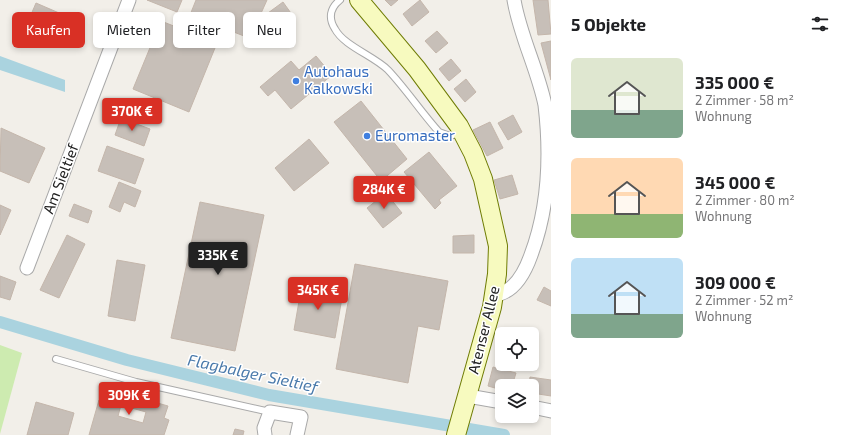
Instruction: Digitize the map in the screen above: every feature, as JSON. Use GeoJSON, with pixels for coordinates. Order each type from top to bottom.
{"type":"FeatureCollection","features":[{"type":"Feature","properties":{"kind":"street","name":"Am Sieltief"},"geometry":{"type":"LineString","coordinates":[[27,268],[129,0]]}},
{"type":"Feature","properties":{"kind":"street","name":"Atenser Allee"},"geometry":{"type":"LineString","coordinates":[[359,0],[417,70],[462,132],[483,179],[498,246],[494,295],[466,404],[456,435]]}},
{"type":"Feature","properties":{"kind":"street"},"geometry":{"type":"LineString","coordinates":[[494,295],[500,295],[514,286],[527,267],[540,230],[550,188],[550,145],[545,105],[513,1]]}},
{"type":"Feature","properties":{"kind":"street"},"geometry":{"type":"LineString","coordinates":[[466,404],[495,402]]}},
{"type":"Feature","properties":{"kind":"street"},"geometry":{"type":"LineString","coordinates":[[539,408],[551,411]]}},
{"type":"Feature","properties":{"kind":"street"},"geometry":{"type":"LineString","coordinates":[[265,435],[264,428],[270,412],[301,417],[297,435]]}},
{"type":"Feature","properties":{"kind":"lane"},"geometry":{"type":"LineString","coordinates":[[340,0],[332,9],[330,15],[332,24],[340,36],[387,69],[439,132],[450,136],[462,132]]}},
{"type":"Feature","properties":{"kind":"lane"},"geometry":{"type":"LineString","coordinates":[[56,359],[136,382],[270,412]]}},
{"type":"Feature","properties":{"kind":"green space"},"geometry":{"type":"Polygon","coordinates":[[[0,345],[22,353],[0,434],[0,345]]]}},
{"type":"Feature","properties":{"kind":"water"},"geometry":{"type":"Polygon","coordinates":[[[0,56],[65,80],[65,92],[0,70],[0,56]]]}},
{"type":"Feature","properties":{"kind":"building"},"geometry":{"type":"Polygon","coordinates":[[[147,0],[182,0],[177,12],[147,0]]]}},
{"type":"Feature","properties":{"kind":"building"},"geometry":{"type":"Polygon","coordinates":[[[196,0],[267,0],[262,12],[243,12],[243,36],[235,32],[235,12],[191,12],[196,0]]]}},
{"type":"Feature","properties":{"kind":"building"},"geometry":{"type":"Polygon","coordinates":[[[385,0],[398,0],[391,6],[385,0]]]}},
{"type":"Feature","properties":{"kind":"building"},"geometry":{"type":"Polygon","coordinates":[[[420,0],[429,12],[412,26],[403,14],[420,0]]]}},
{"type":"Feature","properties":{"kind":"building"},"geometry":{"type":"Polygon","coordinates":[[[533,0],[548,0],[551,34],[538,35],[533,0]]]}},
{"type":"Feature","properties":{"kind":"building"},"geometry":{"type":"Polygon","coordinates":[[[283,2],[290,12],[269,12],[283,2]]]}},
{"type":"Feature","properties":{"kind":"building"},"geometry":{"type":"Polygon","coordinates":[[[36,3],[57,12],[32,12],[36,3]]]}},
{"type":"Feature","properties":{"kind":"building"},"geometry":{"type":"Polygon","coordinates":[[[165,23],[173,26],[173,48],[215,48],[189,112],[133,89],[150,48],[165,48],[165,23]]]}},
{"type":"Feature","properties":{"kind":"building"},"geometry":{"type":"Polygon","coordinates":[[[437,31],[448,43],[436,53],[425,41],[437,31]]]}},
{"type":"Feature","properties":{"kind":"building"},"geometry":{"type":"Polygon","coordinates":[[[551,41],[551,80],[541,43],[551,41]]]}},
{"type":"Feature","properties":{"kind":"building","name":"Autohaus Kalkowski"},"geometry":{"type":"Polygon","coordinates":[[[316,56],[332,75],[291,109],[275,90],[268,96],[260,87],[291,61],[299,70],[316,56]]]}},
{"type":"Feature","properties":{"kind":"building"},"geometry":{"type":"Polygon","coordinates":[[[451,59],[461,71],[449,81],[439,69],[451,59]]]}},
{"type":"Feature","properties":{"kind":"building"},"geometry":{"type":"Polygon","coordinates":[[[466,79],[476,92],[465,102],[454,89],[466,79]]]}},
{"type":"Feature","properties":{"kind":"building","name":"Euromaster"},"geometry":{"type":"Polygon","coordinates":[[[361,101],[407,159],[381,181],[334,122],[361,101]]]}},
{"type":"Feature","properties":{"kind":"building"},"geometry":{"type":"Polygon","coordinates":[[[513,115],[522,132],[508,140],[498,123],[513,115]]]}},
{"type":"Feature","properties":{"kind":"building"},"geometry":{"type":"Polygon","coordinates":[[[121,118],[150,129],[144,146],[115,135],[121,118]]]}},
{"type":"Feature","properties":{"kind":"building"},"geometry":{"type":"Polygon","coordinates":[[[490,122],[503,148],[487,156],[473,130],[490,122]]]}},
{"type":"Feature","properties":{"kind":"building"},"geometry":{"type":"Polygon","coordinates":[[[1,128],[45,148],[29,183],[0,171],[1,128]]]}},
{"type":"Feature","properties":{"kind":"building"},"geometry":{"type":"Polygon","coordinates":[[[309,139],[329,163],[294,191],[275,168],[309,139]]]}},
{"type":"Feature","properties":{"kind":"building"},"geometry":{"type":"Polygon","coordinates":[[[107,146],[144,159],[135,184],[98,171],[107,146]]]}},
{"type":"Feature","properties":{"kind":"building"},"geometry":{"type":"Polygon","coordinates":[[[429,152],[457,186],[439,200],[441,203],[435,209],[404,172],[429,152]]]}},
{"type":"Feature","properties":{"kind":"building"},"geometry":{"type":"Polygon","coordinates":[[[512,175],[518,194],[500,199],[494,180],[512,175]]]}},
{"type":"Feature","properties":{"kind":"building"},"geometry":{"type":"Polygon","coordinates":[[[119,182],[141,191],[135,207],[124,202],[120,212],[109,207],[119,182]]]}},
{"type":"Feature","properties":{"kind":"building"},"geometry":{"type":"Polygon","coordinates":[[[386,193],[402,213],[383,228],[367,208],[386,193]]]}},
{"type":"Feature","properties":{"kind":"building"},"geometry":{"type":"Polygon","coordinates":[[[200,202],[264,215],[235,351],[171,338],[200,202]]]}},
{"type":"Feature","properties":{"kind":"building"},"geometry":{"type":"Polygon","coordinates":[[[74,204],[92,211],[88,223],[69,216],[74,204]]]}},
{"type":"Feature","properties":{"kind":"building"},"geometry":{"type":"Polygon","coordinates":[[[0,205],[11,210],[0,235],[0,205]]]}},
{"type":"Feature","properties":{"kind":"building"},"geometry":{"type":"Polygon","coordinates":[[[67,235],[85,244],[59,298],[40,290],[67,235]]]}},
{"type":"Feature","properties":{"kind":"building"},"geometry":{"type":"Polygon","coordinates":[[[474,235],[474,253],[453,253],[453,236],[474,235]]]}},
{"type":"Feature","properties":{"kind":"building"},"geometry":{"type":"Polygon","coordinates":[[[117,260],[145,265],[135,321],[108,316],[117,260]]]}},
{"type":"Feature","properties":{"kind":"building"},"geometry":{"type":"Polygon","coordinates":[[[355,264],[448,281],[439,330],[418,326],[408,383],[336,369],[355,264]]]}},
{"type":"Feature","properties":{"kind":"building"},"geometry":{"type":"Polygon","coordinates":[[[0,276],[16,282],[10,300],[0,297],[0,276]]]}},
{"type":"Feature","properties":{"kind":"building"},"geometry":{"type":"Polygon","coordinates":[[[302,284],[343,292],[335,338],[294,330],[302,284]]]}},
{"type":"Feature","properties":{"kind":"building"},"geometry":{"type":"Polygon","coordinates":[[[544,287],[551,291],[551,306],[537,300],[544,287]]]}},
{"type":"Feature","properties":{"kind":"building"},"geometry":{"type":"Polygon","coordinates":[[[493,367],[495,368],[495,371],[508,371],[516,373],[514,379],[495,379],[495,388],[488,386],[493,367]]]}},
{"type":"Feature","properties":{"kind":"building"},"geometry":{"type":"Polygon","coordinates":[[[530,377],[551,380],[551,396],[539,394],[539,379],[530,379],[530,377]]]}},
{"type":"Feature","properties":{"kind":"building"},"geometry":{"type":"Polygon","coordinates":[[[109,389],[168,406],[164,418],[169,420],[164,435],[89,435],[99,400],[105,402],[109,389]],[[121,405],[118,416],[143,423],[146,412],[121,405]]]}},
{"type":"Feature","properties":{"kind":"building"},"geometry":{"type":"Polygon","coordinates":[[[36,402],[74,413],[68,435],[27,435],[36,402]]]}},
{"type":"Feature","properties":{"kind":"building"},"geometry":{"type":"Polygon","coordinates":[[[235,429],[244,431],[243,435],[233,435],[235,429]]]}},
{"type":"Feature","properties":{"kind":"waterway","name":"Flagbalger Sieltief"},"geometry":{"type":"LineString","coordinates":[[0,322],[127,360],[269,395],[504,435]]}},
{"type":"Feature","properties":{"kind":"place","name":"Autohaus Kalkowski"},"geometry":{"type":"Point","coordinates":[296,81]}},
{"type":"Feature","properties":{"kind":"place","name":"Euromaster"},"geometry":{"type":"Point","coordinates":[367,136]}}]}
